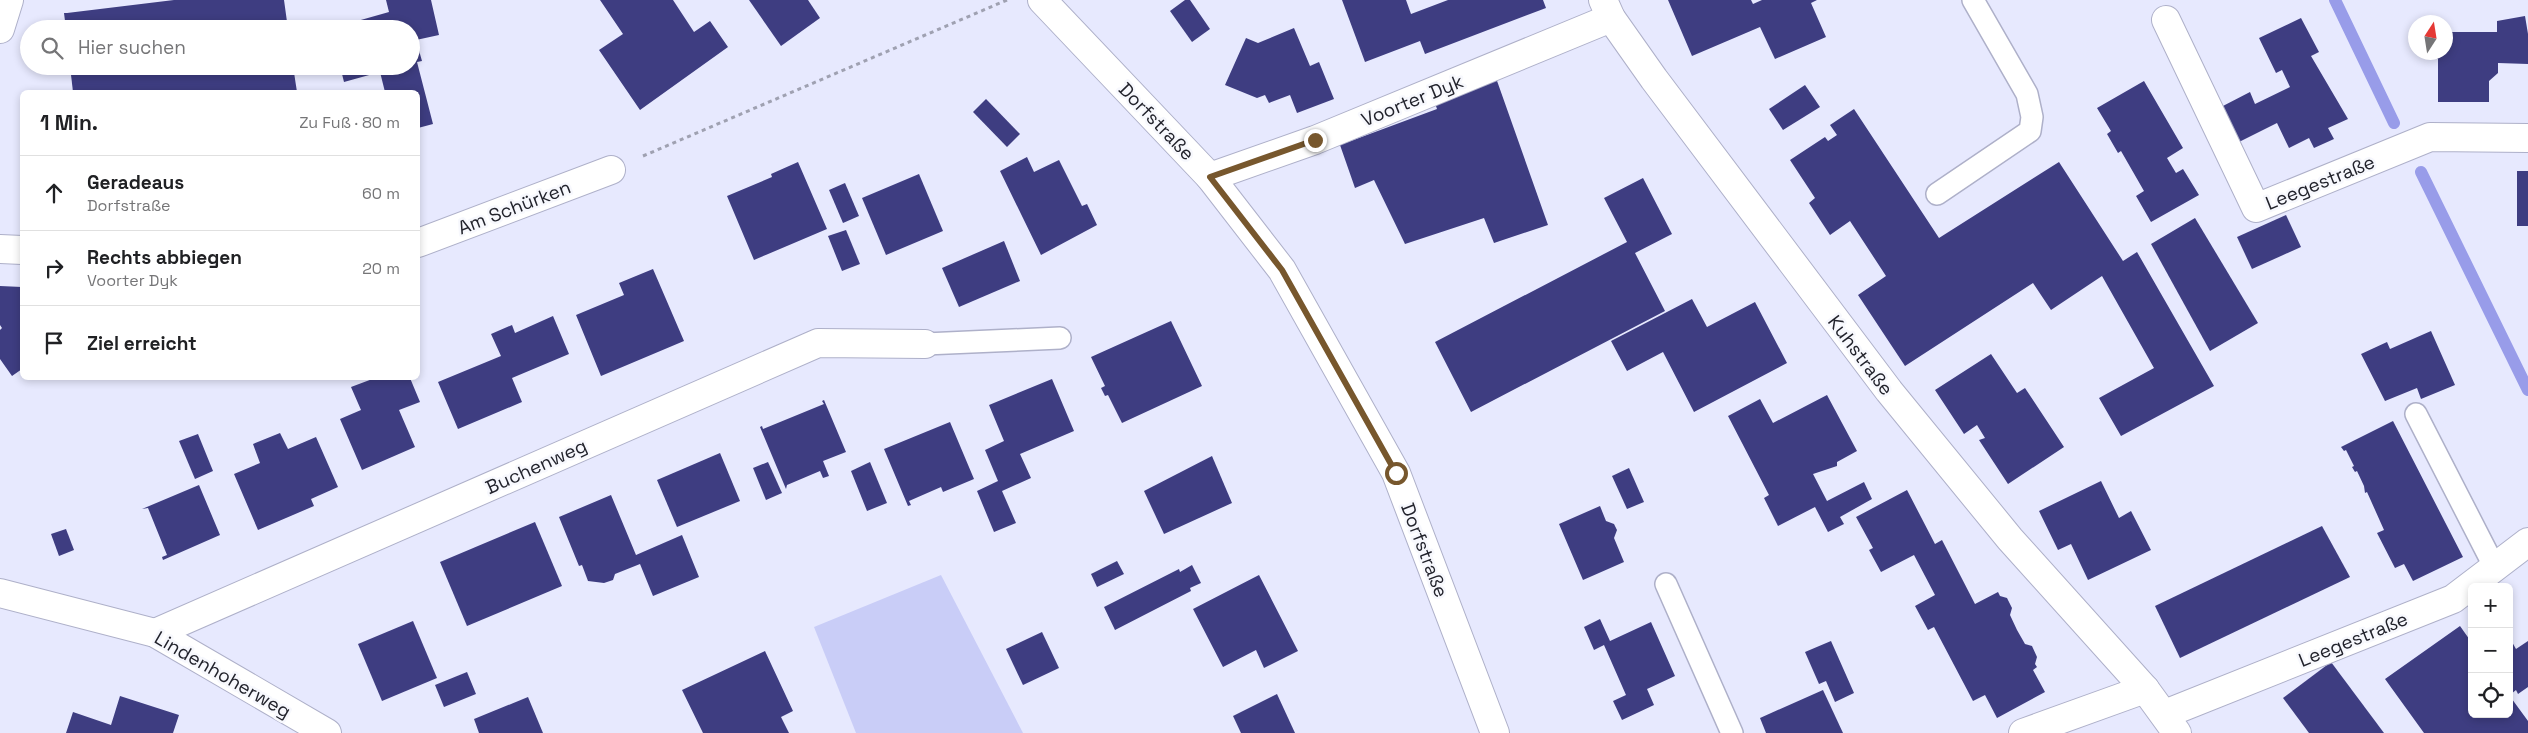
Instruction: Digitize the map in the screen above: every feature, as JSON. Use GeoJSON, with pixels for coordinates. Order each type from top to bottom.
{"type":"FeatureCollection","features":[{"type":"Feature","properties":{"kind":"street"},"geometry":{"type":"LineString","coordinates":[[0,29],[9,0]]}},
{"type":"Feature","properties":{"kind":"street","name":"Dorfstraße"},"geometry":{"type":"LineString","coordinates":[[1042,0],[1210,177],[1282,270],[1396,473],[1495,733]]}},
{"type":"Feature","properties":{"kind":"street","name":"Voorter Dyk"},"geometry":{"type":"LineString","coordinates":[[1210,177],[1315,140],[1607,9]]}},
{"type":"Feature","properties":{"kind":"street","name":"Kuhstraße"},"geometry":{"type":"LineString","coordinates":[[1607,9],[1654,79],[1888,392],[2010,539],[2145,690],[2171,724]]}},
{"type":"Feature","properties":{"kind":"street","name":"Leegestraße"},"geometry":{"type":"LineString","coordinates":[[2166,20],[2256,208],[2430,137],[2528,138]]}},
{"type":"Feature","properties":{"kind":"street","name":"Am Schürken"},"geometry":{"type":"LineString","coordinates":[[420,242],[611,170]]}},
{"type":"Feature","properties":{"kind":"street"},"geometry":{"type":"LineString","coordinates":[[0,249],[20,250]]}},
{"type":"Feature","properties":{"kind":"street","name":"Buchenweg"},"geometry":{"type":"LineString","coordinates":[[156,633],[818,343],[926,344]]}},
{"type":"Feature","properties":{"kind":"street","name":"Leegestraße"},"geometry":{"type":"LineString","coordinates":[[2171,724],[2453,599],[2528,542]]}},
{"type":"Feature","properties":{"kind":"street","name":"Lindenhoherweg"},"geometry":{"type":"LineString","coordinates":[[0,593],[156,633],[327,733]]}},
{"type":"Feature","properties":{"kind":"street"},"geometry":{"type":"LineString","coordinates":[[2023,733],[2145,690]]}},
{"type":"Feature","properties":{"kind":"lane"},"geometry":{"type":"LineString","coordinates":[[1937,194],[2030,131],[2032,117],[2027,94],[1973,0]]}},
{"type":"Feature","properties":{"kind":"lane"},"geometry":{"type":"LineString","coordinates":[[926,344],[1060,338]]}},
{"type":"Feature","properties":{"kind":"lane"},"geometry":{"type":"LineString","coordinates":[[2416,414],[2495,568]]}},
{"type":"Feature","properties":{"kind":"lane"},"geometry":{"type":"LineString","coordinates":[[1666,584],[1732,733]]}},
{"type":"Feature","properties":{"kind":"path"},"geometry":{"type":"LineString","coordinates":[[611,170],[1008,0]]}},
{"type":"Feature","properties":{"kind":"shaded area"},"geometry":{"type":"Polygon","coordinates":[[[941,575],[1023,733],[856,733],[814,627],[941,575]]]}},
{"type":"Feature","properties":{"kind":"building"},"geometry":{"type":"Polygon","coordinates":[[[174,0],[284,0],[287,20],[65,20],[64,13],[174,0]]]}},
{"type":"Feature","properties":{"kind":"building"},"geometry":{"type":"Polygon","coordinates":[[[386,0],[431,0],[439,35],[420,39],[420,20],[361,20],[389,12],[386,0]]]}},
{"type":"Feature","properties":{"kind":"building"},"geometry":{"type":"Polygon","coordinates":[[[600,0],[673,0],[694,32],[710,21],[728,47],[640,110],[599,50],[623,34],[600,0]]]}},
{"type":"Feature","properties":{"kind":"building"},"geometry":{"type":"Polygon","coordinates":[[[749,0],[808,0],[820,18],[781,46],[749,0]]]}},
{"type":"Feature","properties":{"kind":"building"},"geometry":{"type":"Polygon","coordinates":[[[1185,0],[1190,0],[1210,29],[1192,42],[1170,11],[1185,0]]]}},
{"type":"Feature","properties":{"kind":"building"},"geometry":{"type":"Polygon","coordinates":[[[1342,0],[1406,0],[1411,14],[1448,0],[1543,0],[1546,8],[1425,54],[1420,41],[1365,62],[1342,0]]]}},
{"type":"Feature","properties":{"kind":"building"},"geometry":{"type":"Polygon","coordinates":[[[1668,0],[1751,0],[1753,4],[1762,0],[1817,0],[1811,3],[1826,37],[1775,59],[1760,27],[1692,56],[1668,0]]]}},
{"type":"Feature","properties":{"kind":"building"},"geometry":{"type":"Polygon","coordinates":[[[2525,16],[2528,34],[2528,64],[2498,63],[2498,73],[2489,81],[2489,102],[2438,102],[2438,60],[2453,60],[2453,32],[2497,32],[2497,21],[2525,16]]]}},
{"type":"Feature","properties":{"kind":"building"},"geometry":{"type":"Polygon","coordinates":[[[2301,18],[2319,52],[2311,56],[2348,119],[2328,128],[2334,139],[2314,148],[2309,138],[2289,148],[2277,123],[2239,142],[2221,107],[2250,92],[2255,104],[2290,87],[2282,70],[2276,73],[2259,38],[2301,18]]]}},
{"type":"Feature","properties":{"kind":"building"},"geometry":{"type":"Polygon","coordinates":[[[1294,28],[1310,66],[1319,62],[1334,99],[1297,113],[1290,95],[1269,103],[1265,95],[1257,98],[1225,85],[1246,38],[1258,43],[1294,28]]]}},
{"type":"Feature","properties":{"kind":"building"},"geometry":{"type":"Polygon","coordinates":[[[420,74],[433,124],[420,127],[420,90],[384,90],[381,75],[420,74]]]}},
{"type":"Feature","properties":{"kind":"building"},"geometry":{"type":"Polygon","coordinates":[[[71,75],[294,75],[297,90],[73,90],[71,75]]]}},
{"type":"Feature","properties":{"kind":"building"},"geometry":{"type":"Polygon","coordinates":[[[342,75],[369,75],[344,82],[342,75]]]}},
{"type":"Feature","properties":{"kind":"building"},"geometry":{"type":"Polygon","coordinates":[[[1496,78],[1548,225],[1494,243],[1484,218],[1405,244],[1374,180],[1355,188],[1340,145],[1437,109],[1434,100],[1496,78]]]}},
{"type":"Feature","properties":{"kind":"building"},"geometry":{"type":"Polygon","coordinates":[[[2144,81],[2183,148],[2167,158],[2176,173],[2183,169],[2199,195],[2151,222],[2136,196],[2144,191],[2121,151],[2118,153],[2107,134],[2111,131],[2097,108],[2144,81]]]}},
{"type":"Feature","properties":{"kind":"building"},"geometry":{"type":"Polygon","coordinates":[[[1805,85],[1820,107],[1783,130],[1769,109],[1805,85]]]}},
{"type":"Feature","properties":{"kind":"building"},"geometry":{"type":"Polygon","coordinates":[[[986,99],[1020,134],[1007,147],[973,112],[986,99]]]}},
{"type":"Feature","properties":{"kind":"building"},"geometry":{"type":"Polygon","coordinates":[[[1854,109],[1939,238],[2059,162],[2123,261],[2137,252],[2214,386],[2121,436],[2099,398],[2154,368],[2102,276],[2051,310],[2033,283],[1905,366],[1858,295],[1886,276],[1850,221],[1830,235],[1809,203],[1815,198],[1790,160],[1825,137],[1828,141],[1837,135],[1830,125],[1854,109]]]}},
{"type":"Feature","properties":{"kind":"building"},"geometry":{"type":"Polygon","coordinates":[[[1027,157],[1034,172],[1059,160],[1082,206],[1087,204],[1097,225],[1041,255],[1000,171],[1027,157]]]}},
{"type":"Feature","properties":{"kind":"building"},"geometry":{"type":"Polygon","coordinates":[[[798,162],[827,229],[754,260],[727,196],[772,177],[771,174],[798,162]]]}},
{"type":"Feature","properties":{"kind":"building"},"geometry":{"type":"Polygon","coordinates":[[[2517,171],[2528,171],[2528,226],[2517,226],[2517,171]]]}},
{"type":"Feature","properties":{"kind":"building"},"geometry":{"type":"Polygon","coordinates":[[[919,174],[943,231],[886,255],[862,198],[919,174]]]}},
{"type":"Feature","properties":{"kind":"building"},"geometry":{"type":"Polygon","coordinates":[[[1643,178],[1672,234],[1635,253],[1665,311],[1471,412],[1435,342],[1627,242],[1604,198],[1643,178]]]}},
{"type":"Feature","properties":{"kind":"building"},"geometry":{"type":"Polygon","coordinates":[[[845,183],[859,216],[843,223],[829,190],[845,183]]]}},
{"type":"Feature","properties":{"kind":"building"},"geometry":{"type":"Polygon","coordinates":[[[2286,215],[2301,247],[2252,269],[2237,237],[2286,215]]]}},
{"type":"Feature","properties":{"kind":"building"},"geometry":{"type":"Polygon","coordinates":[[[2195,218],[2258,323],[2210,351],[2151,244],[2195,218]]]}},
{"type":"Feature","properties":{"kind":"building"},"geometry":{"type":"Polygon","coordinates":[[[846,230],[860,264],[842,271],[828,236],[846,230]]]}},
{"type":"Feature","properties":{"kind":"building"},"geometry":{"type":"Polygon","coordinates":[[[1004,241],[1020,281],[959,307],[942,268],[1004,241]]]}},
{"type":"Feature","properties":{"kind":"building"},"geometry":{"type":"Polygon","coordinates":[[[653,269],[684,341],[601,376],[576,315],[624,295],[619,283],[653,269]]]}},
{"type":"Feature","properties":{"kind":"building"},"geometry":{"type":"Polygon","coordinates":[[[0,286],[20,287],[20,370],[12,376],[0,359],[0,330],[2,328],[0,325],[0,286]]]}},
{"type":"Feature","properties":{"kind":"building"},"geometry":{"type":"Polygon","coordinates":[[[1692,299],[1707,327],[1755,302],[1787,363],[1694,412],[1663,352],[1627,371],[1611,341],[1692,299]]]}},
{"type":"Feature","properties":{"kind":"building"},"geometry":{"type":"Polygon","coordinates":[[[553,316],[569,354],[512,378],[522,402],[458,429],[438,382],[501,356],[491,334],[512,325],[515,333],[553,316]]]}},
{"type":"Feature","properties":{"kind":"building"},"geometry":{"type":"Polygon","coordinates":[[[1171,321],[1202,386],[1122,423],[1108,395],[1105,396],[1101,388],[1105,386],[1091,357],[1171,321]]]}},
{"type":"Feature","properties":{"kind":"building"},"geometry":{"type":"Polygon","coordinates":[[[2431,331],[2455,385],[2421,399],[2417,388],[2385,401],[2361,354],[2387,342],[2390,349],[2431,331]]]}},
{"type":"Feature","properties":{"kind":"building"},"geometry":{"type":"Polygon","coordinates":[[[1991,354],[2017,393],[2025,388],[2064,447],[2008,484],[1979,440],[1985,438],[1977,425],[1964,434],[1935,390],[1991,354]]]}},
{"type":"Feature","properties":{"kind":"building"},"geometry":{"type":"Polygon","coordinates":[[[1052,379],[1074,431],[1020,454],[1031,478],[1002,491],[1016,523],[994,532],[977,491],[998,481],[985,450],[1004,441],[989,405],[1052,379]]]}},
{"type":"Feature","properties":{"kind":"building"},"geometry":{"type":"Polygon","coordinates":[[[370,380],[411,380],[420,402],[399,410],[415,447],[362,470],[340,419],[361,410],[351,387],[370,380]]]}},
{"type":"Feature","properties":{"kind":"building"},"geometry":{"type":"Polygon","coordinates":[[[1827,395],[1857,451],[1837,462],[1837,466],[1813,474],[1827,501],[1864,482],[1872,499],[1840,517],[1844,524],[1828,532],[1815,507],[1778,526],[1764,498],[1769,495],[1728,416],[1760,399],[1773,423],[1827,395]]]}},
{"type":"Feature","properties":{"kind":"building"},"geometry":{"type":"Polygon","coordinates":[[[824,400],[846,452],[823,461],[829,476],[823,478],[820,471],[787,485],[786,489],[760,427],[762,426],[763,429],[824,404],[822,401],[824,400]]]}},
{"type":"Feature","properties":{"kind":"building"},"geometry":{"type":"Polygon","coordinates":[[[2393,421],[2463,557],[2413,581],[2404,564],[2395,568],[2377,533],[2384,530],[2367,492],[2365,493],[2357,471],[2355,472],[2352,467],[2354,466],[2346,450],[2344,451],[2341,447],[2393,421]]]}},
{"type":"Feature","properties":{"kind":"building"},"geometry":{"type":"Polygon","coordinates":[[[950,422],[974,479],[943,492],[941,487],[909,501],[911,505],[908,506],[884,449],[950,422]]]}},
{"type":"Feature","properties":{"kind":"building"},"geometry":{"type":"Polygon","coordinates":[[[280,433],[288,449],[316,437],[338,487],[311,499],[314,506],[258,530],[234,474],[260,463],[253,444],[280,433]]]}},
{"type":"Feature","properties":{"kind":"building"},"geometry":{"type":"Polygon","coordinates":[[[198,434],[213,471],[195,479],[179,441],[198,434]]]}},
{"type":"Feature","properties":{"kind":"building"},"geometry":{"type":"Polygon","coordinates":[[[720,453],[740,501],[677,527],[657,480],[720,453]]]}},
{"type":"Feature","properties":{"kind":"building"},"geometry":{"type":"Polygon","coordinates":[[[1212,456],[1232,503],[1164,534],[1144,491],[1212,456]]]}},
{"type":"Feature","properties":{"kind":"building"},"geometry":{"type":"Polygon","coordinates":[[[768,462],[782,493],[766,500],[753,468],[768,462]]]}},
{"type":"Feature","properties":{"kind":"building"},"geometry":{"type":"Polygon","coordinates":[[[870,462],[887,503],[867,511],[851,471],[870,462]]]}},
{"type":"Feature","properties":{"kind":"building"},"geometry":{"type":"Polygon","coordinates":[[[1629,468],[1644,502],[1627,509],[1612,476],[1629,468]]]}},
{"type":"Feature","properties":{"kind":"building"},"geometry":{"type":"Polygon","coordinates":[[[2101,481],[2119,518],[2131,511],[2151,550],[2088,580],[2071,544],[2058,550],[2039,511],[2101,481]]]}},
{"type":"Feature","properties":{"kind":"building"},"geometry":{"type":"Polygon","coordinates":[[[199,485],[220,535],[163,560],[162,557],[167,555],[148,508],[142,509],[199,485]]]}},
{"type":"Feature","properties":{"kind":"building"},"geometry":{"type":"Polygon","coordinates":[[[1907,490],[1935,544],[1942,540],[1975,604],[1998,592],[2000,596],[2007,598],[2012,608],[2010,615],[2017,630],[2025,644],[2032,646],[2037,657],[2035,664],[2037,667],[2033,670],[2045,692],[1997,718],[1985,695],[1973,701],[1934,627],[1928,630],[1915,606],[1935,595],[1914,555],[1881,572],[1869,550],[1873,548],[1856,517],[1907,490]]]}},
{"type":"Feature","properties":{"kind":"building"},"geometry":{"type":"Polygon","coordinates":[[[611,495],[636,555],[682,535],[699,577],[653,596],[640,564],[615,574],[613,580],[604,583],[588,581],[582,565],[579,566],[559,517],[611,495]]]}},
{"type":"Feature","properties":{"kind":"building"},"geometry":{"type":"Polygon","coordinates":[[[1600,506],[1606,521],[1614,524],[1617,530],[1614,538],[1624,562],[1583,580],[1559,524],[1600,506]]]}},
{"type":"Feature","properties":{"kind":"building"},"geometry":{"type":"Polygon","coordinates":[[[535,522],[562,586],[467,626],[440,562],[535,522]]]}},
{"type":"Feature","properties":{"kind":"building"},"geometry":{"type":"Polygon","coordinates":[[[2322,526],[2350,577],[2180,658],[2155,606],[2322,526]]]}},
{"type":"Feature","properties":{"kind":"building"},"geometry":{"type":"Polygon","coordinates":[[[66,529],[74,550],[59,556],[51,534],[66,529]]]}},
{"type":"Feature","properties":{"kind":"building"},"geometry":{"type":"Polygon","coordinates":[[[1117,561],[1124,574],[1097,587],[1091,574],[1117,561]]]}},
{"type":"Feature","properties":{"kind":"building"},"geometry":{"type":"Polygon","coordinates":[[[1192,565],[1201,583],[1190,588],[1191,591],[1115,630],[1104,607],[1179,569],[1180,572],[1192,565]]]}},
{"type":"Feature","properties":{"kind":"building"},"geometry":{"type":"Polygon","coordinates":[[[1259,575],[1298,651],[1264,668],[1256,650],[1223,667],[1193,609],[1259,575]]]}},
{"type":"Feature","properties":{"kind":"building"},"geometry":{"type":"Polygon","coordinates":[[[1600,619],[1610,641],[1651,622],[1675,676],[1647,689],[1654,705],[1622,720],[1613,701],[1626,695],[1604,645],[1594,650],[1584,627],[1600,619]]]}},
{"type":"Feature","properties":{"kind":"building"},"geometry":{"type":"Polygon","coordinates":[[[413,621],[437,678],[382,701],[358,644],[413,621]]]}},
{"type":"Feature","properties":{"kind":"building"},"geometry":{"type":"Polygon","coordinates":[[[2460,626],[2468,637],[2468,718],[2513,718],[2513,700],[2528,721],[2528,733],[2424,733],[2385,679],[2460,626]]]}},
{"type":"Feature","properties":{"kind":"building"},"geometry":{"type":"Polygon","coordinates":[[[1042,632],[1059,668],[1023,685],[1006,649],[1042,632]]]}},
{"type":"Feature","properties":{"kind":"building"},"geometry":{"type":"Polygon","coordinates":[[[1831,641],[1854,693],[1835,702],[1826,681],[1819,684],[1805,652],[1831,641]]]}},
{"type":"Feature","properties":{"kind":"building"},"geometry":{"type":"Polygon","coordinates":[[[2528,641],[2528,687],[2518,694],[2516,690],[2513,692],[2513,644],[2516,649],[2528,641]]]}},
{"type":"Feature","properties":{"kind":"building"},"geometry":{"type":"Polygon","coordinates":[[[765,651],[793,711],[781,717],[789,733],[703,733],[682,690],[765,651]]]}},
{"type":"Feature","properties":{"kind":"building"},"geometry":{"type":"Polygon","coordinates":[[[2331,662],[2384,733],[2309,733],[2283,698],[2331,662]]]}},
{"type":"Feature","properties":{"kind":"building"},"geometry":{"type":"Polygon","coordinates":[[[467,672],[476,694],[444,707],[435,685],[467,672]]]}},
{"type":"Feature","properties":{"kind":"building"},"geometry":{"type":"Polygon","coordinates":[[[1823,690],[1843,733],[1766,733],[1760,718],[1823,690]]]}},
{"type":"Feature","properties":{"kind":"building"},"geometry":{"type":"Polygon","coordinates":[[[1277,694],[1295,733],[1241,733],[1233,716],[1277,694]]]}},
{"type":"Feature","properties":{"kind":"building"},"geometry":{"type":"Polygon","coordinates":[[[120,696],[179,715],[173,733],[66,733],[73,712],[111,725],[120,696]]]}},
{"type":"Feature","properties":{"kind":"building"},"geometry":{"type":"Polygon","coordinates":[[[528,697],[543,733],[479,733],[474,719],[528,697]]]}},
{"type":"Feature","properties":{"kind":"waterway"},"geometry":{"type":"LineString","coordinates":[[2335,0],[2394,123]]}},
{"type":"Feature","properties":{"kind":"waterway"},"geometry":{"type":"LineString","coordinates":[[2421,172],[2528,390]]}},
{"type":"Feature","properties":{"kind":"route"},"geometry":{"type":"LineString","coordinates":[[1315,140],[1210,177],[1282,270],[1396,473]]}}]}
